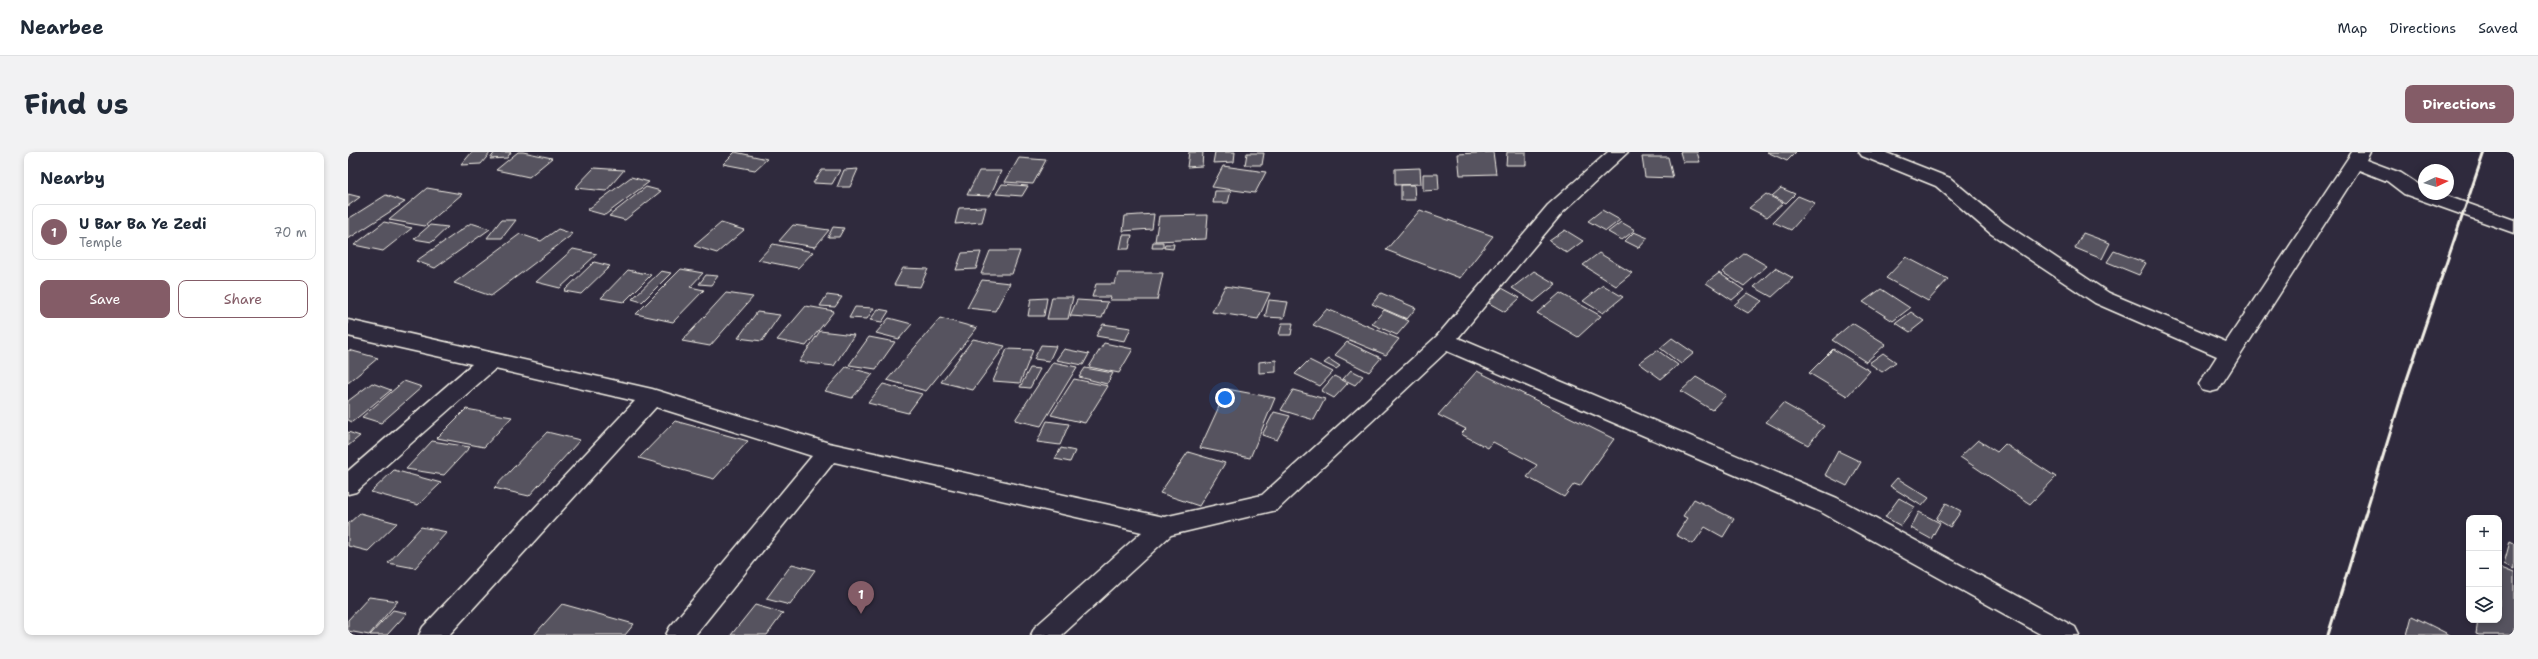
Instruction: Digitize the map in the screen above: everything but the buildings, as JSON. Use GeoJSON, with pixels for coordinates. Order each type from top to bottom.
{"type":"FeatureCollection","features":[{"type":"Feature","properties":{"kind":"street"},"geometry":{"type":"LineString","coordinates":[[348,328],[652,397],[829,452],[1164,527],[1269,504],[1444,340],[1555,210],[1619,152]]}},
{"type":"Feature","properties":{"kind":"street"},"geometry":{"type":"LineString","coordinates":[[1868,152],[1943,182],[1997,228],[2102,298],[2231,352]]}},
{"type":"Feature","properties":{"kind":"street"},"geometry":{"type":"LineString","coordinates":[[2210,384],[2358,157],[2394,177],[2411,190],[2514,227]]}},
{"type":"Feature","properties":{"kind":"street"},"geometry":{"type":"LineString","coordinates":[[1444,340],[1829,505],[2066,635]]}},
{"type":"Feature","properties":{"kind":"street"},"geometry":{"type":"LineString","coordinates":[[348,485],[490,361]]}},
{"type":"Feature","properties":{"kind":"street"},"geometry":{"type":"LineString","coordinates":[[432,635],[652,397]]}},
{"type":"Feature","properties":{"kind":"street"},"geometry":{"type":"LineString","coordinates":[[679,635],[829,452]]}},
{"type":"Feature","properties":{"kind":"street"},"geometry":{"type":"LineString","coordinates":[[1044,635],[1164,527]]}},
{"type":"Feature","properties":{"kind":"railway"},"geometry":{"type":"LineString","coordinates":[[2328,635],[2404,388],[2484,152]]}},
{"type":"Feature","properties":{"kind":"place","name":"U Bar Ba Ye Zedi"},"geometry":{"type":"Point","coordinates":[861,614]}}]}
